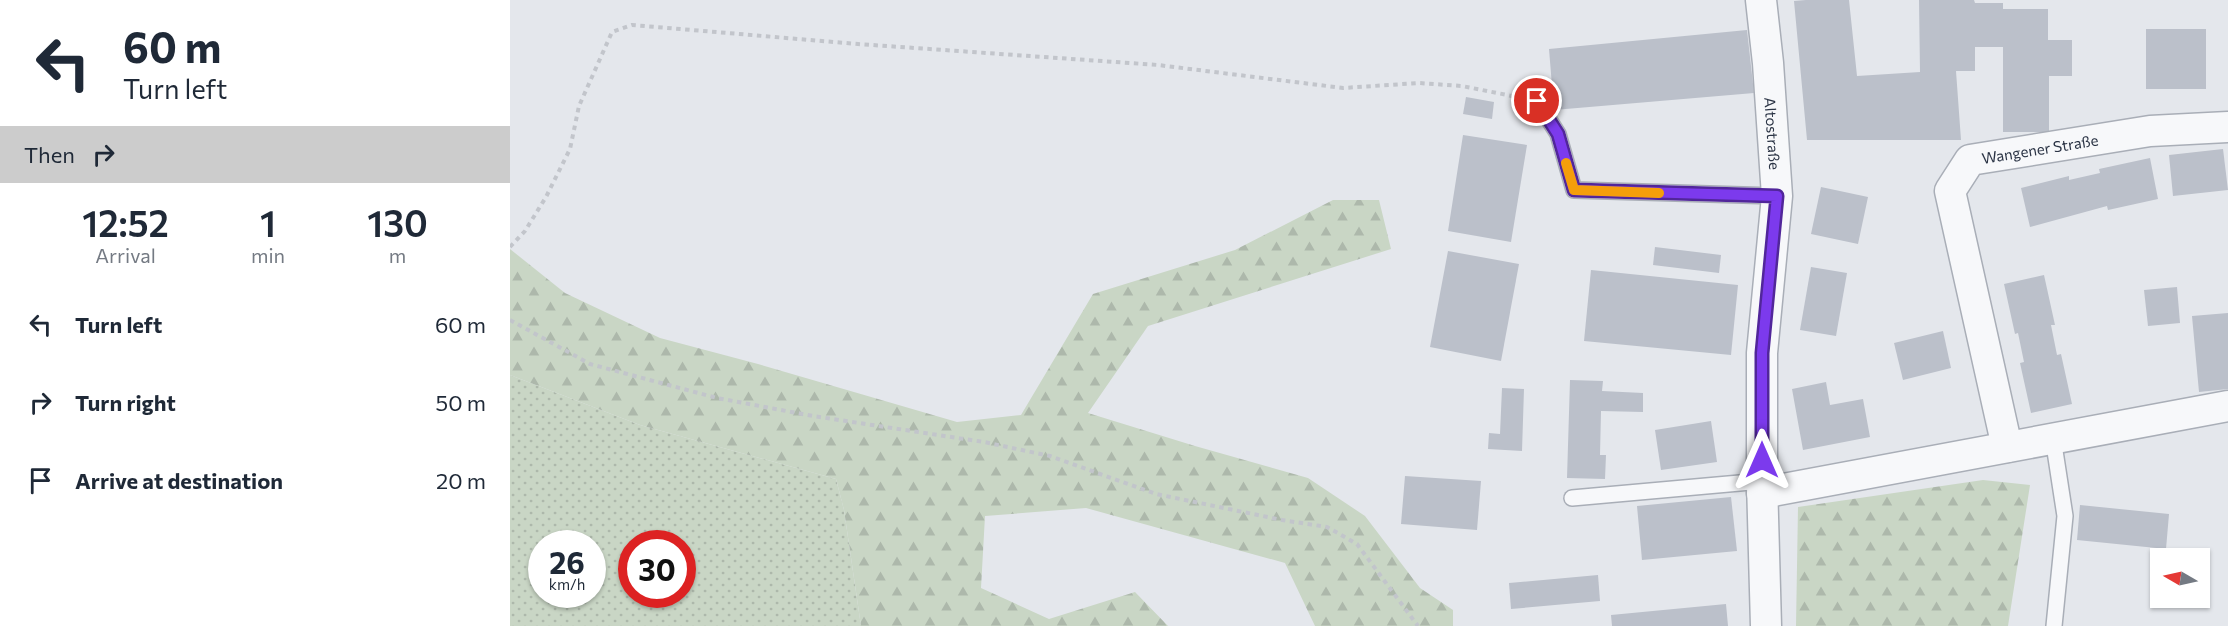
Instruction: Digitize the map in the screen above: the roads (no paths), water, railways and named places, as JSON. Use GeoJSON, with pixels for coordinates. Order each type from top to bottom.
{"type":"FeatureCollection","features":[{"type":"Feature","properties":{"kind":"street","name":"Altostraße"},"geometry":{"type":"LineString","coordinates":[[1761,0],[1768,63],[1777,196],[1762,353],[1762,487],[1766,626]]}},
{"type":"Feature","properties":{"kind":"street","name":"Wangener Straße"},"geometry":{"type":"LineString","coordinates":[[2007,447],[1950,191],[1970,160],[2150,131],[2228,127]]}},
{"type":"Feature","properties":{"kind":"street"},"geometry":{"type":"LineString","coordinates":[[1762,487],[2007,447],[2228,406]]}},
{"type":"Feature","properties":{"kind":"lane"},"geometry":{"type":"LineString","coordinates":[[1537,101],[1558,134],[1574,190],[1777,196]]}},
{"type":"Feature","properties":{"kind":"lane"},"geometry":{"type":"LineString","coordinates":[[2053,438],[2065,516],[2054,626]]}},
{"type":"Feature","properties":{"kind":"lane"},"geometry":{"type":"LineString","coordinates":[[1572,498],[1762,487]]}}]}
